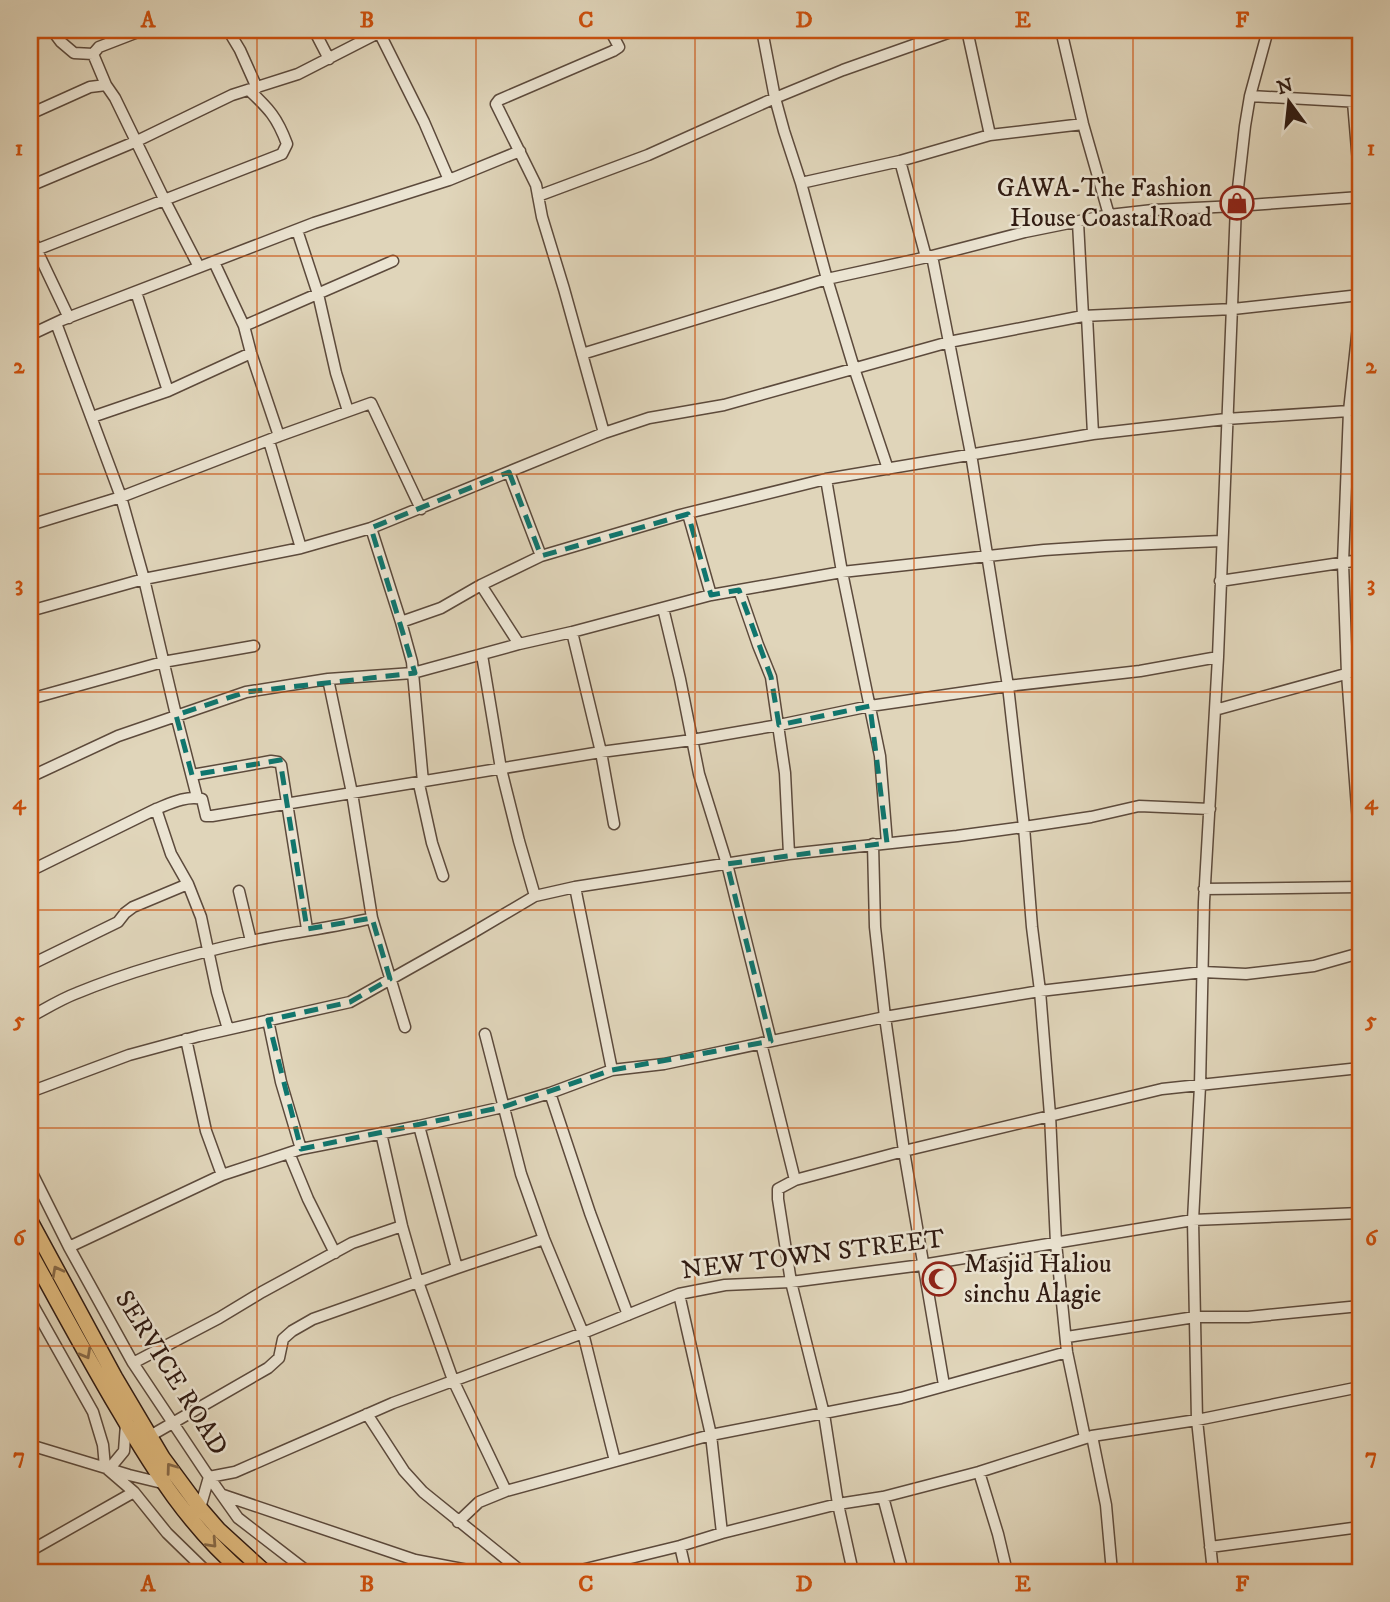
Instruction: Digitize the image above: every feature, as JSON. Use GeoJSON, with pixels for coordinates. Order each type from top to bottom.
{"type":"FeatureCollection","features":[{"type":"Feature","properties":{"kind":"main road"},"geometry":{"type":"LineString","coordinates":[[30,1220],[115,1377],[163,1458],[219,1530],[265,1572]]}},
{"type":"Feature","properties":{"kind":"main road"},"geometry":{"type":"LineString","coordinates":[[30,1252],[162,1483],[209,1541],[242,1572]]}},
{"type":"Feature","properties":{"kind":"street"},"geometry":{"type":"LineString","coordinates":[[30,36],[46,30]]}},
{"type":"Feature","properties":{"kind":"street"},"geometry":{"type":"LineString","coordinates":[[52,30],[74,53],[93,54]]}},
{"type":"Feature","properties":{"kind":"street"},"geometry":{"type":"LineString","coordinates":[[93,54],[119,34],[143,30]]}},
{"type":"Feature","properties":{"kind":"street"},"geometry":{"type":"LineString","coordinates":[[36,250],[282,154],[287,144],[282,130],[272,112],[253,89],[240,50],[228,30]]}},
{"type":"Feature","properties":{"kind":"street"},"geometry":{"type":"LineString","coordinates":[[314,30],[328,59]]}},
{"type":"Feature","properties":{"kind":"street"},"geometry":{"type":"LineString","coordinates":[[604,433],[542,217],[536,185],[496,104],[499,100],[613,51],[619,47],[610,30]]}},
{"type":"Feature","properties":{"kind":"street"},"geometry":{"type":"LineString","coordinates":[[762,30],[784,131],[853,368],[888,469]]}},
{"type":"Feature","properties":{"kind":"street"},"geometry":{"type":"LineString","coordinates":[[538,196],[648,155],[843,70],[956,30]]}},
{"type":"Feature","properties":{"kind":"street"},"geometry":{"type":"LineString","coordinates":[[967,30],[990,135]]}},
{"type":"Feature","properties":{"kind":"street"},"geometry":{"type":"LineString","coordinates":[[1061,30],[1083,124],[1109,215]]}},
{"type":"Feature","properties":{"kind":"street"},"geometry":{"type":"LineString","coordinates":[[1213,1572],[1197,1420],[1193,1220],[1200,1086],[1204,890],[1218,657],[1236,206],[1245,126],[1268,30]]}},
{"type":"Feature","properties":{"kind":"street"},"geometry":{"type":"LineString","coordinates":[[30,186],[136,141],[232,94],[298,74],[381,31],[449,180]]}},
{"type":"Feature","properties":{"kind":"street"},"geometry":{"type":"LineString","coordinates":[[93,54],[106,85],[199,267]]}},
{"type":"Feature","properties":{"kind":"street"},"geometry":{"type":"LineString","coordinates":[[30,114],[90,87],[106,85]]}},
{"type":"Feature","properties":{"kind":"street"},"geometry":{"type":"LineString","coordinates":[[1251,96],[1357,102],[1360,187]]}},
{"type":"Feature","properties":{"kind":"street"},"geometry":{"type":"LineString","coordinates":[[801,183],[900,161],[990,135],[1083,124]]}},
{"type":"Feature","properties":{"kind":"street"},"geometry":{"type":"LineString","coordinates":[[30,335],[69,317],[314,223],[449,180],[520,151]]}},
{"type":"Feature","properties":{"kind":"street"},"geometry":{"type":"LineString","coordinates":[[900,161],[929,256],[949,342],[971,454],[1008,686],[1040,991],[1050,1115],[1056,1244],[1067,1352],[1107,1505],[1112,1572]]}},
{"type":"Feature","properties":{"kind":"street"},"geometry":{"type":"LineString","coordinates":[[582,354],[827,279],[1109,215],[1360,197]]}},
{"type":"Feature","properties":{"kind":"street"},"geometry":{"type":"LineString","coordinates":[[1078,222],[1093,434]]}},
{"type":"Feature","properties":{"kind":"street"},"geometry":{"type":"LineString","coordinates":[[297,230],[318,294],[336,373],[348,411]]}},
{"type":"Feature","properties":{"kind":"street"},"geometry":{"type":"LineString","coordinates":[[30,236],[69,317]]}},
{"type":"Feature","properties":{"kind":"street"},"geometry":{"type":"LineString","coordinates":[[244,326],[393,261]]}},
{"type":"Feature","properties":{"kind":"street"},"geometry":{"type":"LineString","coordinates":[[214,262],[244,326],[301,548]]}},
{"type":"Feature","properties":{"kind":"street"},"geometry":{"type":"LineString","coordinates":[[136,292],[168,391]]}},
{"type":"Feature","properties":{"kind":"street"},"geometry":{"type":"LineString","coordinates":[[30,611],[144,579],[301,548],[371,528],[604,433],[649,418],[723,405],[949,342],[1085,316],[1233,309],[1360,295]]}},
{"type":"Feature","properties":{"kind":"street"},"geometry":{"type":"LineString","coordinates":[[1360,308],[1343,563],[1346,674],[1360,848]]}},
{"type":"Feature","properties":{"kind":"street"},"geometry":{"type":"LineString","coordinates":[[56,323],[121,497],[144,579],[197,797]]}},
{"type":"Feature","properties":{"kind":"street"},"geometry":{"type":"LineString","coordinates":[[92,417],[168,391],[251,353]]}},
{"type":"Feature","properties":{"kind":"street"},"geometry":{"type":"LineString","coordinates":[[30,525],[121,497],[371,403],[421,509]]}},
{"type":"Feature","properties":{"kind":"street"},"geometry":{"type":"LineString","coordinates":[[401,622],[441,608],[541,556],[688,513],[826,479],[1093,434],[1226,419],[1355,410]]}},
{"type":"Feature","properties":{"kind":"street"},"geometry":{"type":"LineString","coordinates":[[509,472],[541,556]]}},
{"type":"Feature","properties":{"kind":"street"},"geometry":{"type":"LineString","coordinates":[[826,479],[880,756],[887,843]]}},
{"type":"Feature","properties":{"kind":"street"},"geometry":{"type":"LineString","coordinates":[[688,513],[711,595]]}},
{"type":"Feature","properties":{"kind":"street"},"geometry":{"type":"LineString","coordinates":[[371,528],[412,662],[421,783],[432,843],[443,876]]}},
{"type":"Feature","properties":{"kind":"street"},"geometry":{"type":"LineString","coordinates":[[30,777],[118,736],[246,692],[328,679],[413,673],[711,595],[842,572],[1105,546],[1221,541]]}},
{"type":"Feature","properties":{"kind":"street"},"geometry":{"type":"LineString","coordinates":[[1220,581],[1360,560]]}},
{"type":"Feature","properties":{"kind":"street"},"geometry":{"type":"LineString","coordinates":[[481,585],[519,644]]}},
{"type":"Feature","properties":{"kind":"street"},"geometry":{"type":"LineString","coordinates":[[739,590],[771,677],[785,773],[789,854]]}},
{"type":"Feature","properties":{"kind":"street"},"geometry":{"type":"LineString","coordinates":[[663,608],[699,774],[727,864],[795,1180]]}},
{"type":"Feature","properties":{"kind":"street"},"geometry":{"type":"LineString","coordinates":[[572,632],[601,752],[614,824]]}},
{"type":"Feature","properties":{"kind":"street"},"geometry":{"type":"LineString","coordinates":[[30,699],[163,662],[254,646]]}},
{"type":"Feature","properties":{"kind":"street"},"geometry":{"type":"LineString","coordinates":[[482,655],[501,769],[535,896]]}},
{"type":"Feature","properties":{"kind":"street"},"geometry":{"type":"LineString","coordinates":[[30,871],[156,810],[197,797],[202,799],[206,816],[601,752],[692,740],[870,706],[1140,671],[1218,657]]}},
{"type":"Feature","properties":{"kind":"street"},"geometry":{"type":"LineString","coordinates":[[1215,710],[1360,670]]}},
{"type":"Feature","properties":{"kind":"street"},"geometry":{"type":"LineString","coordinates":[[328,679],[352,793],[372,918],[405,1027]]}},
{"type":"Feature","properties":{"kind":"street"},"geometry":{"type":"LineString","coordinates":[[192,775],[276,761],[281,765],[307,929]]}},
{"type":"Feature","properties":{"kind":"street"},"geometry":{"type":"LineString","coordinates":[[30,1093],[129,1055],[186,1039],[350,1002],[535,896],[575,887],[789,854],[1024,827],[1091,817],[1139,806],[1210,809]]}},
{"type":"Feature","properties":{"kind":"street"},"geometry":{"type":"LineString","coordinates":[[156,810],[171,854],[188,884],[201,917],[216,992],[228,1029]]}},
{"type":"Feature","properties":{"kind":"street"},"geometry":{"type":"LineString","coordinates":[[873,844],[875,927],[885,1017],[922,1265],[944,1385]]}},
{"type":"Feature","properties":{"kind":"street"},"geometry":{"type":"LineString","coordinates":[[30,965],[118,922],[132,908],[188,884]]}},
{"type":"Feature","properties":{"kind":"street"},"geometry":{"type":"LineString","coordinates":[[575,887],[612,1070]]}},
{"type":"Feature","properties":{"kind":"street"},"geometry":{"type":"LineString","coordinates":[[1204,890],[1360,887]]}},
{"type":"Feature","properties":{"kind":"street"},"geometry":{"type":"LineString","coordinates":[[239,891],[251,941]]}},
{"type":"Feature","properties":{"kind":"street"},"geometry":{"type":"LineString","coordinates":[[30,1017],[75,994],[135,971],[251,941],[372,918]]}},
{"type":"Feature","properties":{"kind":"street"},"geometry":{"type":"LineString","coordinates":[[69,1247],[222,1175],[301,1149],[503,1107],[612,1070],[664,1064],[885,1017],[1040,991],[1203,972],[1246,974],[1314,966],[1360,953]]}},
{"type":"Feature","properties":{"kind":"street"},"geometry":{"type":"LineString","coordinates":[[268,1020],[281,1082],[301,1149]]}},
{"type":"Feature","properties":{"kind":"street"},"geometry":{"type":"LineString","coordinates":[[485,1034],[521,1174],[544,1239],[583,1333],[615,1461]]}},
{"type":"Feature","properties":{"kind":"street"},"geometry":{"type":"LineString","coordinates":[[186,1039],[206,1131],[222,1175]]}},
{"type":"Feature","properties":{"kind":"street"},"geometry":{"type":"LineString","coordinates":[[853,1572],[838,1504],[824,1414],[791,1282],[778,1189],[795,1180],[904,1151],[1162,1089],[1360,1068]]}},
{"type":"Feature","properties":{"kind":"street"},"geometry":{"type":"LineString","coordinates":[[550,1093],[628,1315]]}},
{"type":"Feature","properties":{"kind":"street"},"geometry":{"type":"LineString","coordinates":[[419,1126],[457,1268]]}},
{"type":"Feature","properties":{"kind":"street"},"geometry":{"type":"LineString","coordinates":[[381,1133],[418,1282],[453,1380],[506,1491]]}},
{"type":"Feature","properties":{"kind":"street"},"geometry":{"type":"LineString","coordinates":[[289,1153],[335,1253]]}},
{"type":"Feature","properties":{"kind":"street","name":"SERVICE ROAD"},"geometry":{"type":"LineString","coordinates":[[30,1169],[69,1247],[133,1363],[209,1477],[238,1518],[308,1572]]}},
{"type":"Feature","properties":{"kind":"street","name":"NEW TOWN STREET"},"geometry":{"type":"LineString","coordinates":[[209,1477],[235,1472],[367,1414],[679,1294],[725,1285],[791,1282],[922,1265],[1193,1220],[1360,1213]]}},
{"type":"Feature","properties":{"kind":"street"},"geometry":{"type":"LineString","coordinates":[[133,1363],[352,1243],[402,1226]]}},
{"type":"Feature","properties":{"kind":"street"},"geometry":{"type":"LineString","coordinates":[[150,1436],[268,1368],[279,1357],[283,1339],[313,1319],[544,1239]]}},
{"type":"Feature","properties":{"kind":"street"},"geometry":{"type":"LineString","coordinates":[[679,1294],[711,1435],[722,1533]]}},
{"type":"Feature","properties":{"kind":"street"},"geometry":{"type":"LineString","coordinates":[[30,1300],[93,1412],[107,1468],[134,1492],[167,1533],[207,1572]]}},
{"type":"Feature","properties":{"kind":"street"},"geometry":{"type":"LineString","coordinates":[[1067,1337],[1195,1317],[1248,1317],[1360,1306]]}},
{"type":"Feature","properties":{"kind":"street"},"geometry":{"type":"LineString","coordinates":[[458,1522],[479,1502],[506,1491],[711,1435],[901,1398],[1067,1352]]}},
{"type":"Feature","properties":{"kind":"street"},"geometry":{"type":"LineString","coordinates":[[573,1572],[838,1504],[883,1497],[979,1472],[1089,1436],[1197,1420],[1360,1387]]}},
{"type":"Feature","properties":{"kind":"street"},"geometry":{"type":"LineString","coordinates":[[367,1414],[404,1471],[423,1492],[522,1572]]}},
{"type":"Feature","properties":{"kind":"street"},"geometry":{"type":"LineString","coordinates":[[107,1468],[124,1451],[126,1424]]}},
{"type":"Feature","properties":{"kind":"street"},"geometry":{"type":"LineString","coordinates":[[30,1445],[162,1483]]}},
{"type":"Feature","properties":{"kind":"street"},"geometry":{"type":"LineString","coordinates":[[979,1472],[1007,1572]]}},
{"type":"Feature","properties":{"kind":"street"},"geometry":{"type":"LineString","coordinates":[[200,1508],[209,1477]]}},
{"type":"Feature","properties":{"kind":"street"},"geometry":{"type":"LineString","coordinates":[[30,1551],[134,1492]]}},
{"type":"Feature","properties":{"kind":"street"},"geometry":{"type":"LineString","coordinates":[[223,1494],[415,1560],[478,1572]]}},
{"type":"Feature","properties":{"kind":"street"},"geometry":{"type":"LineString","coordinates":[[883,1497],[903,1572]]}},
{"type":"Feature","properties":{"kind":"street"},"geometry":{"type":"LineString","coordinates":[[1210,1547],[1360,1527]]}},
{"type":"Feature","properties":{"kind":"street"},"geometry":{"type":"LineString","coordinates":[[680,1546],[686,1572]]}},
{"type":"Feature","properties":{"kind":"highlighted area"},"geometry":{"type":"Polygon","coordinates":[[[509,472],[541,556],[688,514],[711,595],[739,590],[771,677],[779,725],[870,706],[887,843],[727,864],[771,1041],[612,1070],[503,1107],[301,1149],[268,1020],[350,1002],[390,979],[372,918],[307,929],[280,760],[192,775],[176,715],[246,692],[415,673],[371,528],[509,472]]]}},
{"type":"Feature","properties":{"kind":"place","name":"GAWA-The Fashion House CoastalRoad"},"geometry":{"type":"Point","coordinates":[1237,203]}},
{"type":"Feature","properties":{"kind":"place","name":"Masjid Haliou sinchu Alagie"},"geometry":{"type":"Point","coordinates":[939,1279]}}]}
